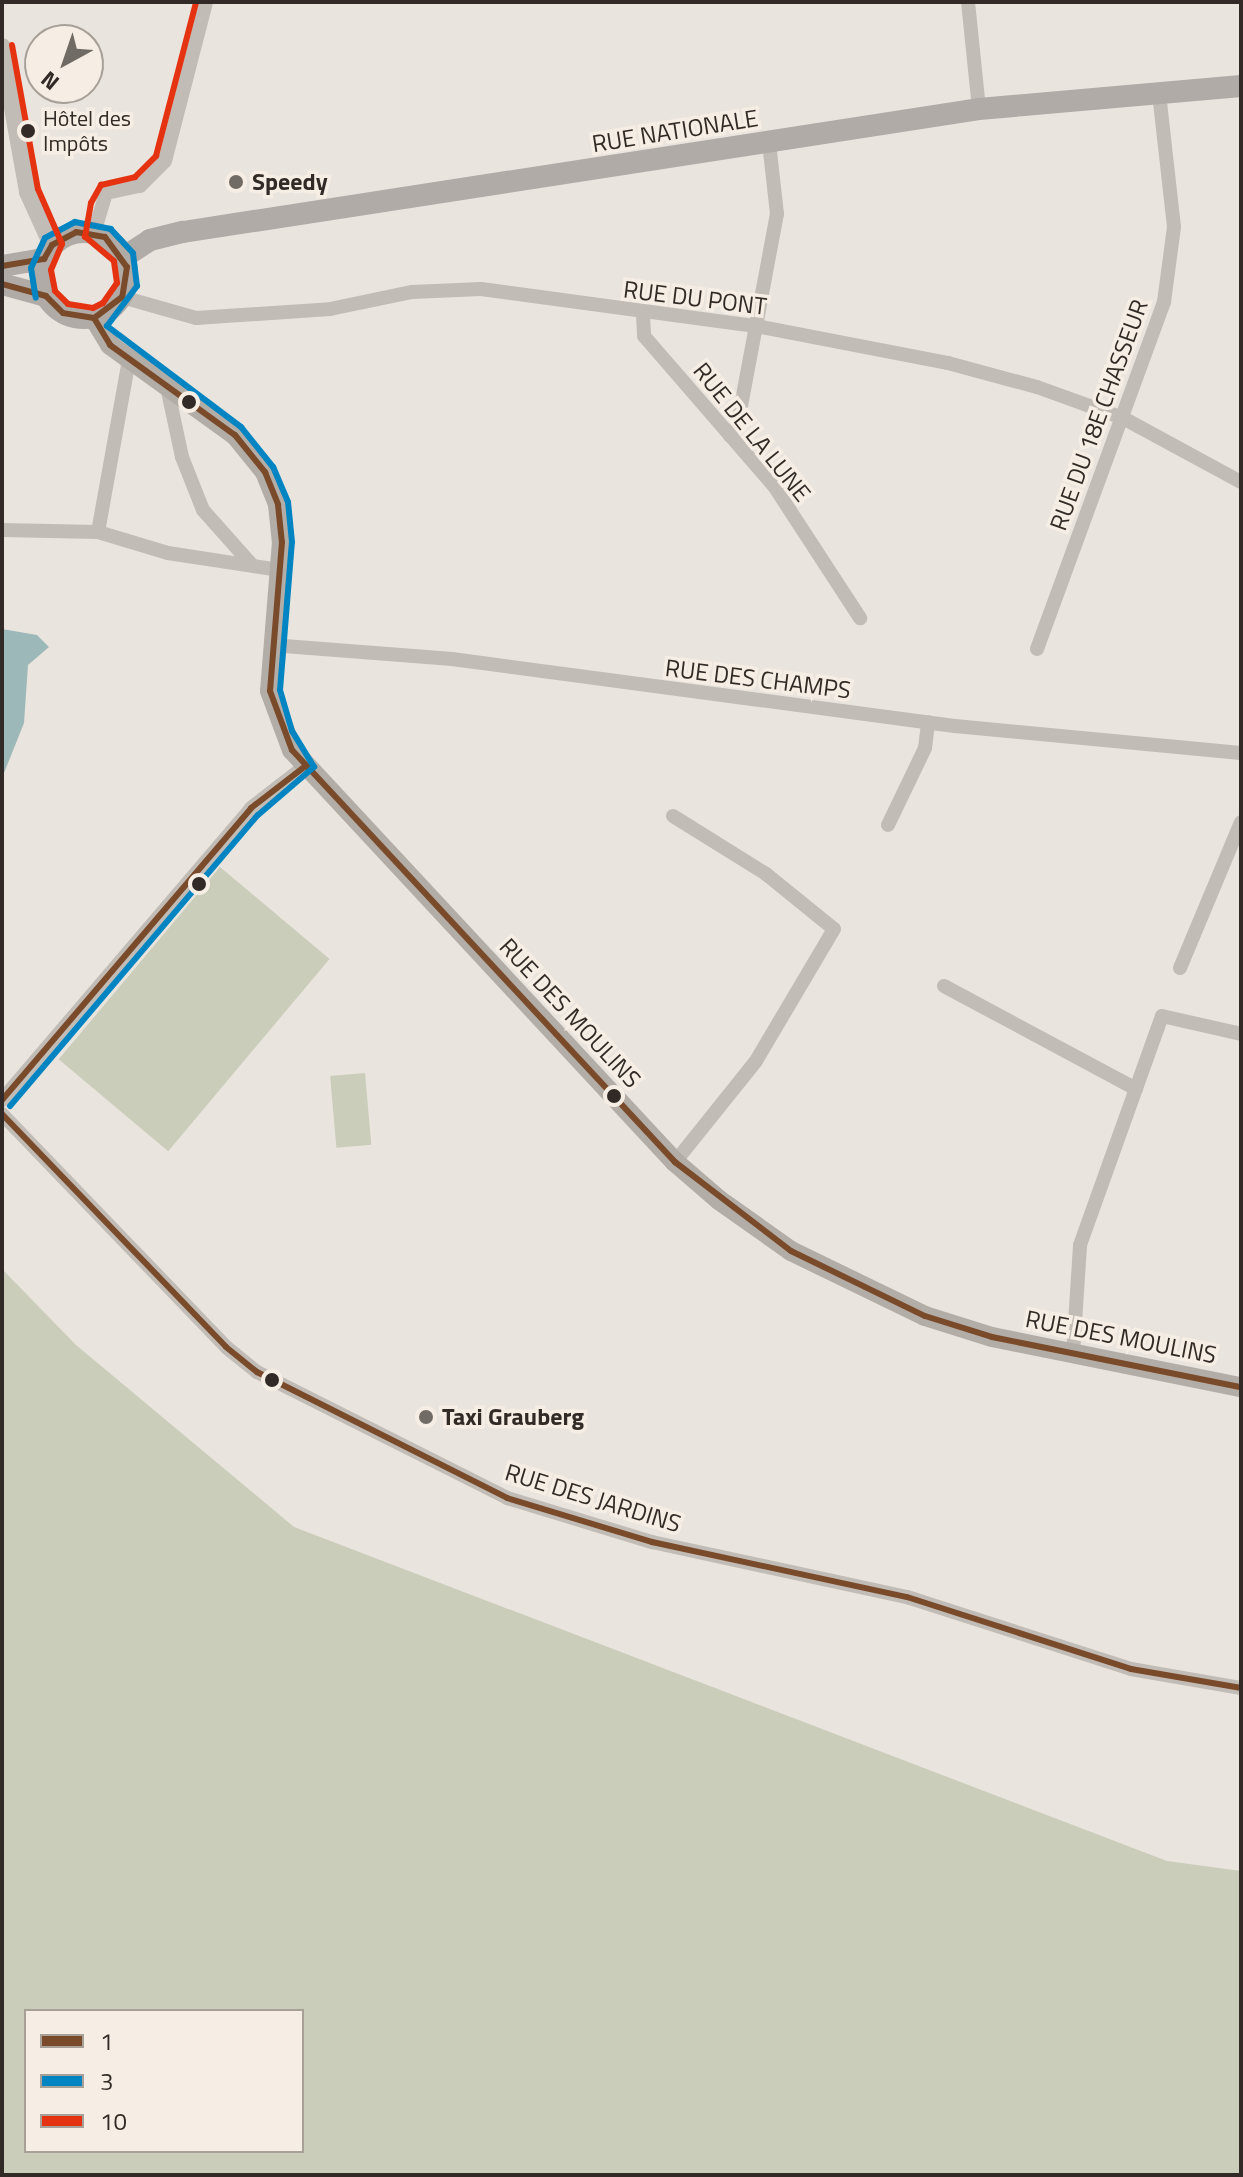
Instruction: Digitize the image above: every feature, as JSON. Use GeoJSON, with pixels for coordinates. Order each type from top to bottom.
{"type":"FeatureCollection","features":[{"type":"Feature","properties":{"kind":"main road","name":"RUE NATIONALE"},"geometry":{"type":"LineString","coordinates":[[124,257],[150,240],[183,232],[979,109],[1241,86]]}},
{"type":"Feature","properties":{"kind":"main road"},"geometry":{"type":"LineString","coordinates":[[2,266],[48,252],[76,232],[94,233],[105,237],[124,257],[127,285],[122,297],[94,318],[63,313],[46,296],[41,279],[48,252]]}},
{"type":"Feature","properties":{"kind":"main road"},"geometry":{"type":"LineString","coordinates":[[2,284],[46,296]]}},
{"type":"Feature","properties":{"kind":"main road","name":"RUE DES MOULINS"},"geometry":{"type":"LineString","coordinates":[[94,318],[103,339],[235,435],[258,460],[281,521],[271,645],[272,706],[304,767],[675,1162],[747,1222],[856,1286],[960,1328],[1241,1387]]}},
{"type":"Feature","properties":{"kind":"street"},"geometry":{"type":"LineString","coordinates":[[94,233],[106,193],[140,186],[165,161],[206,2]]}},
{"type":"Feature","properties":{"kind":"street"},"geometry":{"type":"LineString","coordinates":[[968,2],[979,109]]}},
{"type":"Feature","properties":{"kind":"street"},"geometry":{"type":"LineString","coordinates":[[2,47],[28,192],[48,252]]}},
{"type":"Feature","properties":{"kind":"street","name":"RUE DU 18E CHASSEUR"},"geometry":{"type":"LineString","coordinates":[[1037,649],[1164,302],[1174,227],[1159,94]]}},
{"type":"Feature","properties":{"kind":"street"},"geometry":{"type":"LineString","coordinates":[[730,436],[738,422],[777,214],[769,143]]}},
{"type":"Feature","properties":{"kind":"street","name":"RUE DU PONT"},"geometry":{"type":"LineString","coordinates":[[122,297],[196,318],[330,309],[412,292],[481,289],[643,315],[756,326],[948,363],[1123,418],[1241,482]]}},
{"type":"Feature","properties":{"kind":"street","name":"RUE DE LA LUNE"},"geometry":{"type":"LineString","coordinates":[[643,315],[644,336],[774,486],[860,618]]}},
{"type":"Feature","properties":{"kind":"street"},"geometry":{"type":"LineString","coordinates":[[98,532],[129,359]]}},
{"type":"Feature","properties":{"kind":"street"},"geometry":{"type":"LineString","coordinates":[[167,387],[182,457],[203,510],[252,565]]}},
{"type":"Feature","properties":{"kind":"street"},"geometry":{"type":"LineString","coordinates":[[2,530],[98,532],[156,551],[279,570]]}},
{"type":"Feature","properties":{"kind":"street","name":"RUE DES CHAMPS"},"geometry":{"type":"LineString","coordinates":[[271,645],[452,659],[928,722],[1241,753]]}},
{"type":"Feature","properties":{"kind":"street"},"geometry":{"type":"LineString","coordinates":[[888,825],[925,748],[928,722]]}},
{"type":"Feature","properties":{"kind":"street"},"geometry":{"type":"LineString","coordinates":[[2,1100],[251,808],[304,767]]}},
{"type":"Feature","properties":{"kind":"street"},"geometry":{"type":"LineString","coordinates":[[673,816],[766,874],[834,929],[756,1061],[675,1162]]}},
{"type":"Feature","properties":{"kind":"street"},"geometry":{"type":"LineString","coordinates":[[1180,968],[1241,822]]}},
{"type":"Feature","properties":{"kind":"street"},"geometry":{"type":"LineString","coordinates":[[944,986],[1136,1089]]}},
{"type":"Feature","properties":{"kind":"street"},"geometry":{"type":"LineString","coordinates":[[1073,1354],[1080,1245],[1162,1016],[1241,1034]]}},
{"type":"Feature","properties":{"kind":"street","name":"RUE DES JARDINS"},"geometry":{"type":"LineString","coordinates":[[2,1114],[206,1327],[257,1372],[507,1498],[652,1542],[907,1597],[1131,1669],[1241,1688]]}},
{"type":"Feature","properties":{"kind":"green space"},"geometry":{"type":"Polygon","coordinates":[[[220,867],[330,959],[168,1151],[59,1059],[220,867]]]}},
{"type":"Feature","properties":{"kind":"green space"},"geometry":{"type":"Polygon","coordinates":[[[365,1073],[371,1145],[336,1148],[330,1076],[365,1073]]]}},
{"type":"Feature","properties":{"kind":"green space"},"geometry":{"type":"Polygon","coordinates":[[[2,1269],[76,1345],[294,1527],[1167,1861],[1241,1871],[1241,2175],[2,2175],[2,1269]]]}},
{"type":"Feature","properties":{"kind":"water"},"geometry":{"type":"Polygon","coordinates":[[[2,629],[37,635],[49,647],[28,665],[24,723],[2,778],[2,629]]]}},
{"type":"Feature","properties":{"kind":"transit line","name":"10"},"geometry":{"type":"LineString","coordinates":[[12,45],[38,189],[62,244],[51,270],[55,291],[68,304],[93,308],[103,303],[117,283],[114,261],[85,237],[91,203],[101,185],[135,177],[156,156],[196,2]]}},
{"type":"Feature","properties":{"kind":"transit line","name":"3"},"geometry":{"type":"LineString","coordinates":[[10,1106],[258,815],[314,767],[292,731],[280,690],[292,542],[288,502],[273,467],[241,427],[107,326],[137,286],[133,253],[111,229],[75,222],[45,238],[31,268],[36,298]]}},
{"type":"Feature","properties":{"kind":"transit line","name":"1"},"geometry":{"type":"LineString","coordinates":[[2,266],[44,259],[52,245],[76,232],[105,237],[127,267],[122,297],[94,318],[63,313],[46,296],[2,284]]}},
{"type":"Feature","properties":{"kind":"transit line","name":"1"},"geometry":{"type":"LineString","coordinates":[[94,318],[110,345],[235,435],[265,472],[278,505],[282,542],[270,691],[292,750],[675,1162],[791,1251],[925,1316],[992,1337],[1241,1387]]}},
{"type":"Feature","properties":{"kind":"transit line","name":"1"},"geometry":{"type":"LineString","coordinates":[[2,1100],[251,808],[304,767]]}},
{"type":"Feature","properties":{"kind":"transit line","name":"1"},"geometry":{"type":"LineString","coordinates":[[2,1114],[226,1347],[257,1372],[507,1498],[652,1542],[907,1597],[1131,1669],[1241,1688]]}},
{"type":"Feature","properties":{"kind":"place","name":"Hôtel des Impôts"},"geometry":{"type":"Point","coordinates":[28,131]}},
{"type":"Feature","properties":{"kind":"place","name":"Speedy"},"geometry":{"type":"Point","coordinates":[236,182]}},
{"type":"Feature","properties":{"kind":"place","name":"Taxi Grauberg"},"geometry":{"type":"Point","coordinates":[426,1417]}}]}
